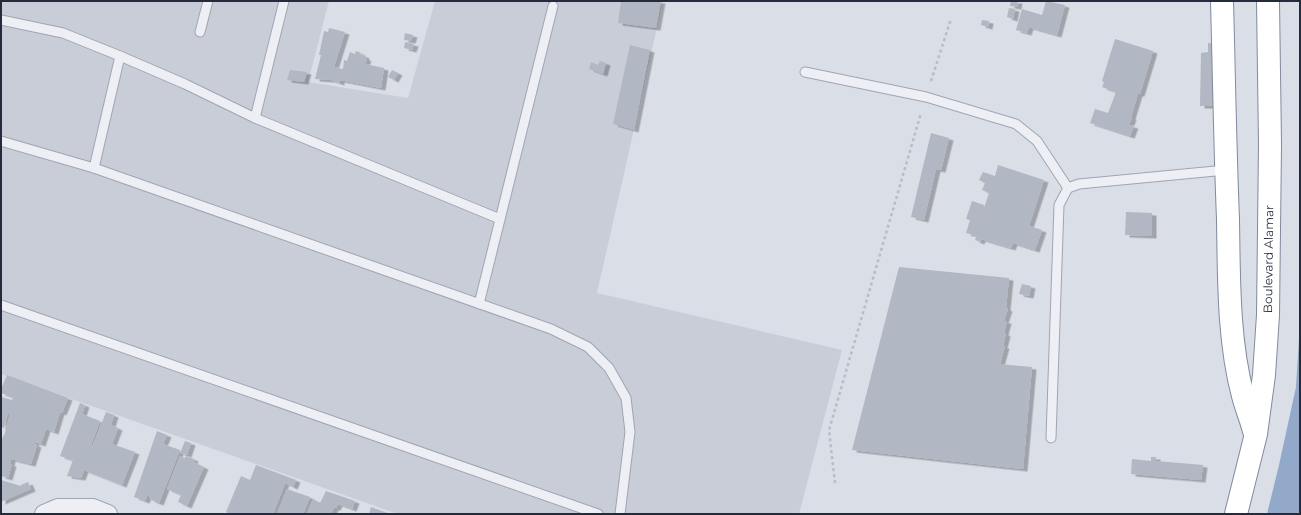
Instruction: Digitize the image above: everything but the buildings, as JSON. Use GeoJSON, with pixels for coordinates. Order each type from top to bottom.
{"type":"FeatureCollection","features":[{"type":"Feature","properties":{"kind":"highway"},"geometry":{"type":"LineString","coordinates":[[1222,1],[1226,170],[1233,337],[1236,363],[1243,397],[1256,434]]}},
{"type":"Feature","properties":{"kind":"highway","name":"Boulevard Alamar"},"geometry":{"type":"LineString","coordinates":[[1236,514],[1256,434],[1264,375],[1268,315],[1270,146],[1268,1]]}},
{"type":"Feature","properties":{"kind":"street"},"geometry":{"type":"LineString","coordinates":[[44,514],[58,508],[93,508],[108,514]]}},
{"type":"Feature","properties":{"kind":"lane"},"geometry":{"type":"LineString","coordinates":[[200,32],[208,1]]}},
{"type":"Feature","properties":{"kind":"lane"},"geometry":{"type":"LineString","coordinates":[[256,118],[284,1]]}},
{"type":"Feature","properties":{"kind":"lane"},"geometry":{"type":"LineString","coordinates":[[479,304],[553,6]]}},
{"type":"Feature","properties":{"kind":"lane"},"geometry":{"type":"LineString","coordinates":[[1,20],[63,33],[185,84],[256,118],[500,219]]}},
{"type":"Feature","properties":{"kind":"lane"},"geometry":{"type":"LineString","coordinates":[[94,168],[120,56]]}},
{"type":"Feature","properties":{"kind":"lane"},"geometry":{"type":"LineString","coordinates":[[805,72],[926,97],[1016,124],[1037,142],[1068,188]]}},
{"type":"Feature","properties":{"kind":"lane"},"geometry":{"type":"LineString","coordinates":[[1,141],[94,168],[551,329],[588,348],[609,368],[626,398],[630,432],[620,514]]}},
{"type":"Feature","properties":{"kind":"lane"},"geometry":{"type":"LineString","coordinates":[[1052,438],[1060,205],[1068,188],[1078,184],[1226,170]]}},
{"type":"Feature","properties":{"kind":"lane"},"geometry":{"type":"LineString","coordinates":[[1,305],[598,514]]}},
{"type":"Feature","properties":{"kind":"path"},"geometry":{"type":"LineString","coordinates":[[835,483],[829,430],[926,97],[951,19]]}},
{"type":"Feature","properties":{"kind":"shaded area"},"geometry":{"type":"Polygon","coordinates":[[[1,1],[329,1],[308,82],[408,98],[435,1],[663,1],[597,293],[842,350],[799,514],[398,514],[1,374],[1,1]]]}},
{"type":"Feature","properties":{"kind":"water"},"geometry":{"type":"Polygon","coordinates":[[[1300,323],[1300,514],[1267,514],[1296,387],[1300,323]]]}}]}
